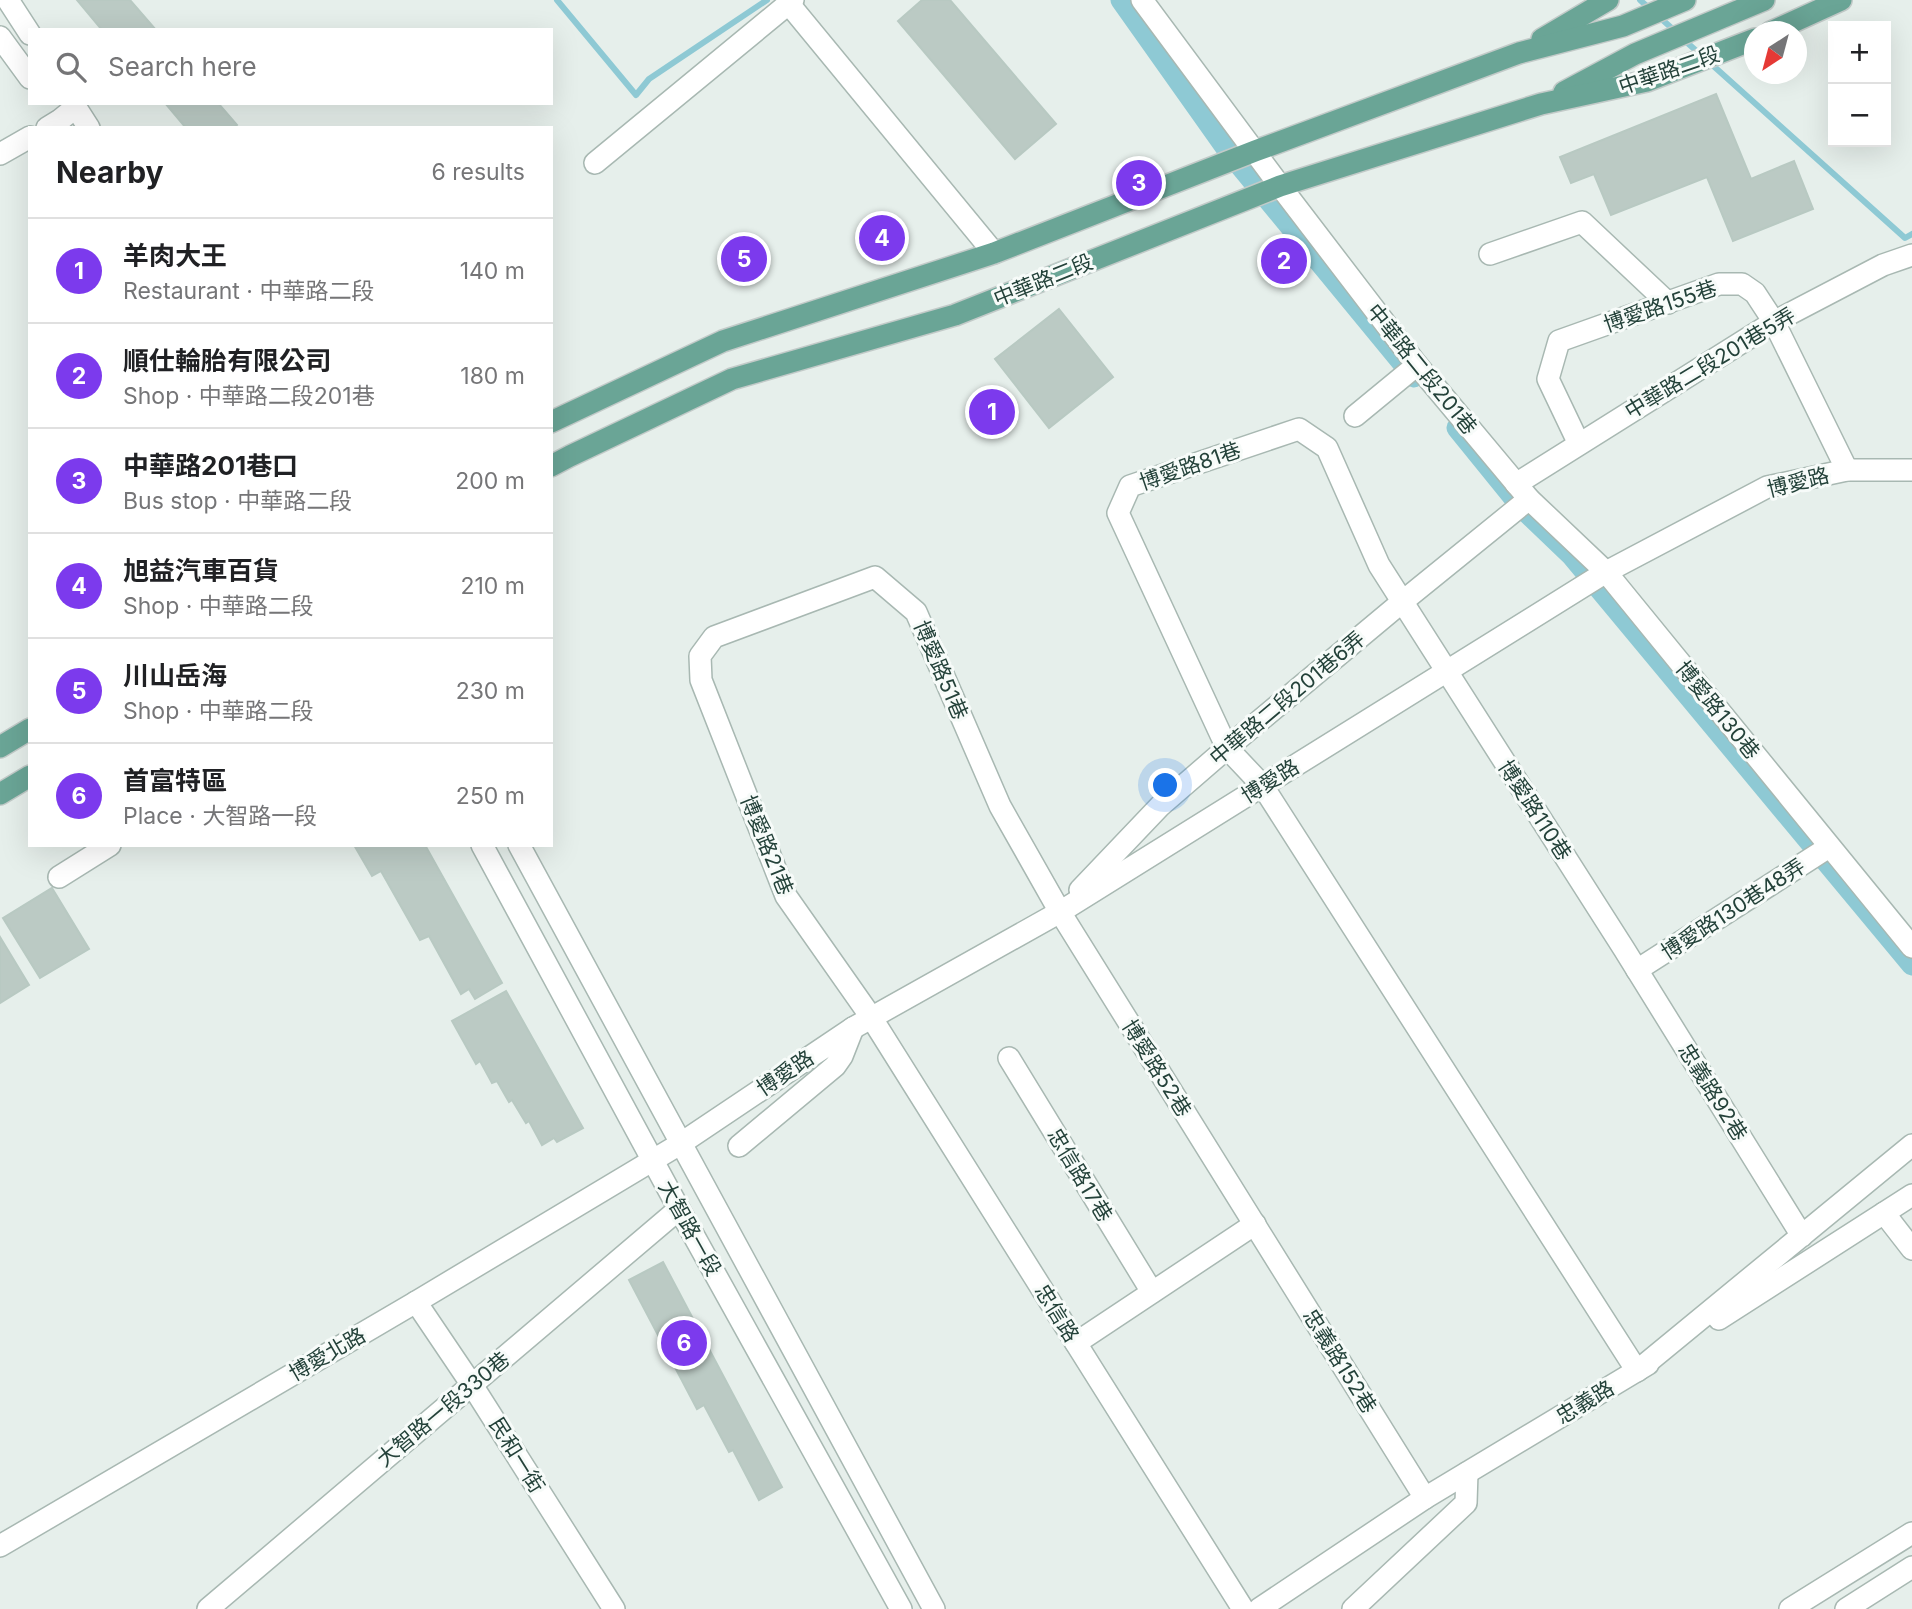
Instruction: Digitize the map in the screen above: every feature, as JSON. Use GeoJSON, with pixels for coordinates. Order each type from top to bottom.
{"type":"FeatureCollection","features":[{"type":"Feature","properties":{"kind":"main road","name":"中華路二段"},"geometry":{"type":"LineString","coordinates":[[1519,53],[1608,0]]}},
{"type":"Feature","properties":{"kind":"main road","name":"中華路二段"},"geometry":{"type":"LineString","coordinates":[[553,421],[723,341],[994,253],[1255,151],[1519,53],[1623,26],[1685,0]]}},
{"type":"Feature","properties":{"kind":"main road","name":"中華路二段"},"geometry":{"type":"LineString","coordinates":[[1541,104],[1635,54],[1764,0]]}},
{"type":"Feature","properties":{"kind":"main road"},"geometry":{"type":"LineString","coordinates":[[1795,21],[1841,0]]}},
{"type":"Feature","properties":{"kind":"main road","name":"中華路二段"},"geometry":{"type":"LineString","coordinates":[[553,465],[732,379],[955,315],[1280,186],[1541,104],[1647,81],[1744,43]]}},
{"type":"Feature","properties":{"kind":"main road"},"geometry":{"type":"LineString","coordinates":[[0,747],[28,730]]}},
{"type":"Feature","properties":{"kind":"main road"},"geometry":{"type":"LineString","coordinates":[[0,794],[28,777]]}},
{"type":"Feature","properties":{"kind":"street"},"geometry":{"type":"LineString","coordinates":[[8,0],[28,31]]}},
{"type":"Feature","properties":{"kind":"street","name":"中華路二段201巷"},"geometry":{"type":"LineString","coordinates":[[1142,0],[1417,365],[1523,492],[1606,572]]}},
{"type":"Feature","properties":{"kind":"street"},"geometry":{"type":"LineString","coordinates":[[595,163],[791,2],[994,253]]}},
{"type":"Feature","properties":{"kind":"street"},"geometry":{"type":"LineString","coordinates":[[0,37],[28,75]]}},
{"type":"Feature","properties":{"kind":"street"},"geometry":{"type":"LineString","coordinates":[[62,115],[85,126]]}},
{"type":"Feature","properties":{"kind":"street"},"geometry":{"type":"LineString","coordinates":[[0,154],[28,138]]}},
{"type":"Feature","properties":{"kind":"street"},"geometry":{"type":"LineString","coordinates":[[1490,254],[1582,222],[1668,303]]}},
{"type":"Feature","properties":{"kind":"street","name":"中華路二段201巷5弄"},"geometry":{"type":"LineString","coordinates":[[1523,492],[1579,444],[1774,322],[1883,265],[1912,255]]}},
{"type":"Feature","properties":{"kind":"street","name":"博愛路155巷"},"geometry":{"type":"LineString","coordinates":[[1579,444],[1548,379],[1559,341],[1719,285],[1742,284],[1755,293],[1774,322],[1847,470]]}},
{"type":"Feature","properties":{"kind":"street"},"geometry":{"type":"LineString","coordinates":[[1355,416],[1417,365]]}},
{"type":"Feature","properties":{"kind":"street","name":"博愛路81巷"},"geometry":{"type":"LineString","coordinates":[[1446,671],[1379,565],[1327,448],[1299,429],[1130,486],[1118,513],[1227,748],[1262,785],[1637,1371]]}},
{"type":"Feature","properties":{"kind":"street","name":"博愛路"},"geometry":{"type":"LineString","coordinates":[[653,1160],[862,1022],[1060,912],[1606,572],[1767,487],[1847,470],[1912,470]]}},
{"type":"Feature","properties":{"kind":"street","name":"中華路二段201巷6弄"},"geometry":{"type":"LineString","coordinates":[[1060,912],[1160,806],[1402,602],[1523,492]]}},
{"type":"Feature","properties":{"kind":"street","name":"博愛路130巷"},"geometry":{"type":"LineString","coordinates":[[1606,572],[1912,947]]}},
{"type":"Feature","properties":{"kind":"street","name":"博愛路51巷"},"geometry":{"type":"LineString","coordinates":[[700,656],[714,637],[875,578],[916,612],[999,806],[1060,912]]}},
{"type":"Feature","properties":{"kind":"street","name":"博愛路21巷"},"geometry":{"type":"LineString","coordinates":[[700,656],[701,680],[786,896],[862,1022]]}},
{"type":"Feature","properties":{"kind":"street","name":"博愛路110巷"},"geometry":{"type":"LineString","coordinates":[[1446,671],[1623,949]]}},
{"type":"Feature","properties":{"kind":"street"},"geometry":{"type":"LineString","coordinates":[[59,877],[107,847]]}},
{"type":"Feature","properties":{"kind":"street","name":"大智路一段"},"geometry":{"type":"LineString","coordinates":[[483,847],[679,1209],[901,1609]]}},
{"type":"Feature","properties":{"kind":"street","name":"大智路一段"},"geometry":{"type":"LineString","coordinates":[[520,847],[934,1609]]}},
{"type":"Feature","properties":{"kind":"street","name":"博愛路130巷48弄"},"geometry":{"type":"LineString","coordinates":[[1637,970],[1829,847]]}},
{"type":"Feature","properties":{"kind":"street","name":"博愛路52巷"},"geometry":{"type":"LineString","coordinates":[[1060,912],[1255,1224]]}},
{"type":"Feature","properties":{"kind":"street","name":"忠義路92巷"},"geometry":{"type":"LineString","coordinates":[[1623,949],[1802,1236]]}},
{"type":"Feature","properties":{"kind":"street"},"geometry":{"type":"LineString","coordinates":[[740,1146],[835,1066],[862,1022]]}},
{"type":"Feature","properties":{"kind":"street","name":"忠信路"},"geometry":{"type":"LineString","coordinates":[[862,1022],[1076,1343],[1243,1609]]}},
{"type":"Feature","properties":{"kind":"street","name":"忠信路17巷"},"geometry":{"type":"LineString","coordinates":[[1009,1058],[1152,1292]]}},
{"type":"Feature","properties":{"kind":"street"},"geometry":{"type":"LineString","coordinates":[[1637,1371],[1912,1145]]}},
{"type":"Feature","properties":{"kind":"street","name":"博愛北路"},"geometry":{"type":"LineString","coordinates":[[0,1546],[653,1160]]}},
{"type":"Feature","properties":{"kind":"street","name":"忠義路"},"geometry":{"type":"LineString","coordinates":[[1259,1609],[1425,1498],[1637,1371],[1912,1195]]}},
{"type":"Feature","properties":{"kind":"street","name":"大智路一段330巷"},"geometry":{"type":"LineString","coordinates":[[208,1609],[679,1209]]}},
{"type":"Feature","properties":{"kind":"street"},"geometry":{"type":"LineString","coordinates":[[1884,1213],[1912,1249]]}},
{"type":"Feature","properties":{"kind":"street"},"geometry":{"type":"LineString","coordinates":[[1076,1343],[1255,1224]]}},
{"type":"Feature","properties":{"kind":"street","name":"忠義路152巷"},"geometry":{"type":"LineString","coordinates":[[1255,1224],[1425,1498]]}},
{"type":"Feature","properties":{"kind":"street","name":"民和一街"},"geometry":{"type":"LineString","coordinates":[[416,1302],[614,1609]]}},
{"type":"Feature","properties":{"kind":"street"},"geometry":{"type":"LineString","coordinates":[[1353,1609],[1466,1503],[1466,1473]]}},
{"type":"Feature","properties":{"kind":"street"},"geometry":{"type":"LineString","coordinates":[[1790,1609],[1912,1533]]}},
{"type":"Feature","properties":{"kind":"street"},"geometry":{"type":"LineString","coordinates":[[1846,1609],[1912,1567]]}},
{"type":"Feature","properties":{"kind":"building"},"geometry":{"type":"Polygon","coordinates":[[[77,0],[130,0],[154,28],[100,28],[77,0]]]}},
{"type":"Feature","properties":{"kind":"building"},"geometry":{"type":"Polygon","coordinates":[[[922,0],[950,0],[1056,124],[1015,159],[898,21],[922,0]]]}},
{"type":"Feature","properties":{"kind":"building"},"geometry":{"type":"Polygon","coordinates":[[[1716,94],[1751,179],[1794,161],[1813,209],[1733,241],[1707,177],[1611,215],[1594,174],[1571,183],[1560,157],[1716,94]]]}},
{"type":"Feature","properties":{"kind":"building"},"geometry":{"type":"Polygon","coordinates":[[[167,105],[220,105],[237,125],[236,126],[184,126],[167,105]]]}},
{"type":"Feature","properties":{"kind":"building"},"geometry":{"type":"Polygon","coordinates":[[[1059,309],[1113,377],[1049,428],[995,359],[1059,309]]]}},
{"type":"Feature","properties":{"kind":"building"},"geometry":{"type":"Polygon","coordinates":[[[355,847],[426,847],[502,983],[475,999],[469,989],[461,994],[429,936],[420,940],[381,871],[372,876],[355,847]]]}},
{"type":"Feature","properties":{"kind":"building"},"geometry":{"type":"Polygon","coordinates":[[[52,888],[89,949],[40,978],[3,918],[52,888]]]}},
{"type":"Feature","properties":{"kind":"building"},"geometry":{"type":"Polygon","coordinates":[[[0,937],[29,985],[0,1003],[0,937]]]}},
{"type":"Feature","properties":{"kind":"building"},"geometry":{"type":"Polygon","coordinates":[[[506,991],[583,1128],[557,1142],[554,1138],[542,1145],[529,1121],[526,1123],[512,1100],[509,1102],[497,1081],[492,1083],[480,1061],[476,1064],[452,1021],[506,991]]]}},
{"type":"Feature","properties":{"kind":"building"},"geometry":{"type":"Polygon","coordinates":[[[663,1262],[782,1487],[759,1500],[733,1450],[729,1452],[704,1405],[697,1409],[629,1280],[663,1262]]]}},
{"type":"Feature","properties":{"kind":"waterway"},"geometry":{"type":"LineString","coordinates":[[557,0],[636,95],[649,79],[767,0]]}},
{"type":"Feature","properties":{"kind":"waterway"},"geometry":{"type":"LineString","coordinates":[[1121,0],[1228,151],[1414,377]]}},
{"type":"Feature","properties":{"kind":"waterway"},"geometry":{"type":"LineString","coordinates":[[1640,0],[1675,31]]}},
{"type":"Feature","properties":{"kind":"waterway"},"geometry":{"type":"LineString","coordinates":[[1683,39],[1701,55]]}},
{"type":"Feature","properties":{"kind":"waterway"},"geometry":{"type":"LineString","coordinates":[[1709,62],[1905,238],[1912,234]]}},
{"type":"Feature","properties":{"kind":"waterway"},"geometry":{"type":"LineString","coordinates":[[1457,428],[1522,508],[1572,556],[1912,965]]}},
{"type":"Feature","properties":{"kind":"place","name":"中華路201巷口"},"geometry":{"type":"Point","coordinates":[1139,183]}},
{"type":"Feature","properties":{"kind":"place","name":"旭益汽車百貨"},"geometry":{"type":"Point","coordinates":[882,238]}},
{"type":"Feature","properties":{"kind":"place","name":"川山岳海"},"geometry":{"type":"Point","coordinates":[744,259]}},
{"type":"Feature","properties":{"kind":"place","name":"順仕輪胎有限公司"},"geometry":{"type":"Point","coordinates":[1284,261]}},
{"type":"Feature","properties":{"kind":"place","name":"羊肉大王"},"geometry":{"type":"Point","coordinates":[992,412]}},
{"type":"Feature","properties":{"kind":"place","name":"首富特區"},"geometry":{"type":"Point","coordinates":[684,1343]}}]}
